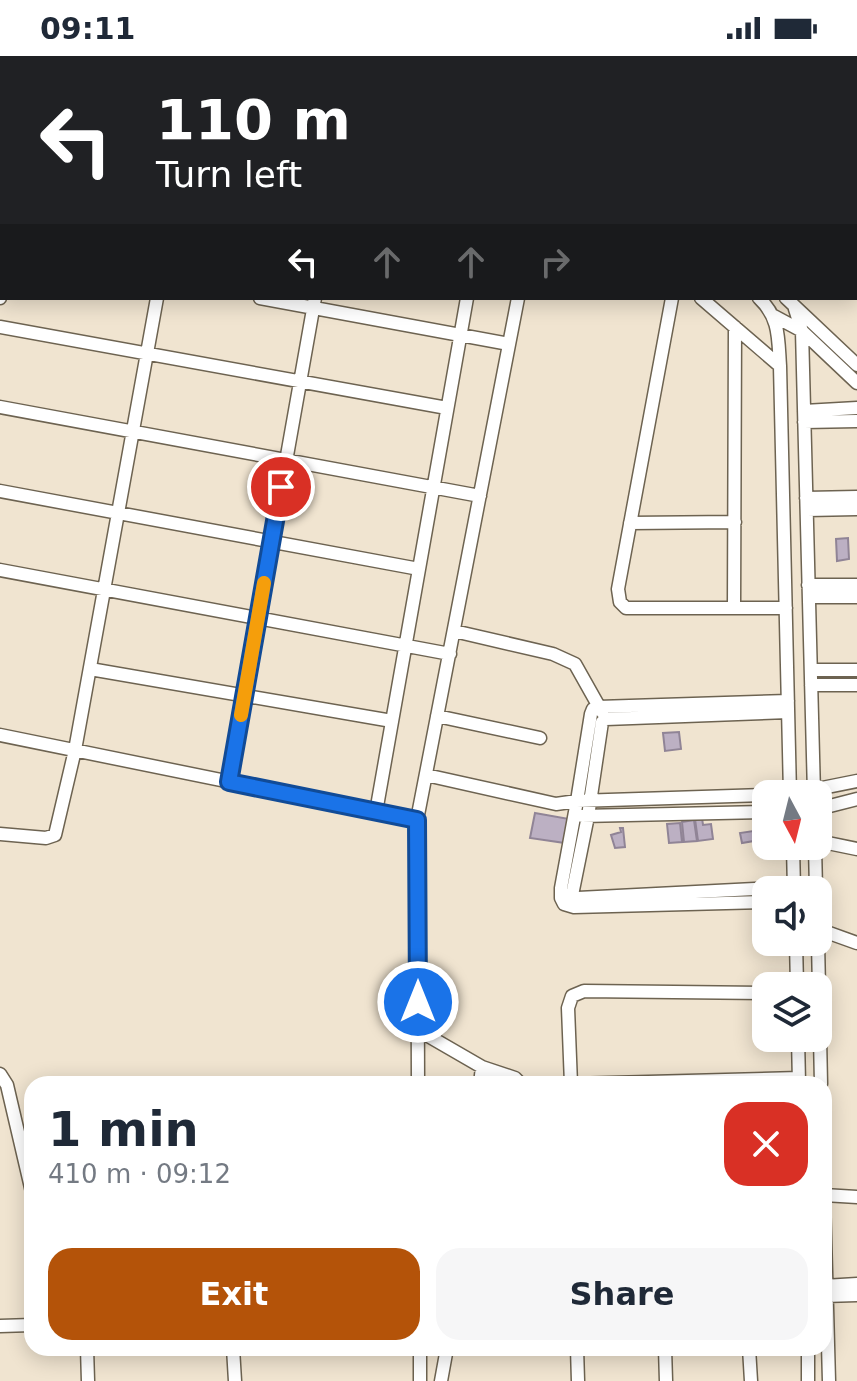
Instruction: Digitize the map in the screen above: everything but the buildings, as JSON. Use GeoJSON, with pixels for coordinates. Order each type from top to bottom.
{"type":"FeatureCollection","features":[{"type":"Feature","properties":{"kind":"street"},"geometry":{"type":"LineString","coordinates":[[0,834],[46,838],[55,835],[75,750],[157,300]]}},
{"type":"Feature","properties":{"kind":"street"},"geometry":{"type":"LineString","coordinates":[[282,300],[314,303],[509,344]]}},
{"type":"Feature","properties":{"kind":"street"},"geometry":{"type":"LineString","coordinates":[[376,812],[467,300]]}},
{"type":"Feature","properties":{"kind":"street"},"geometry":{"type":"LineString","coordinates":[[418,1076],[417,820],[518,300]]}},
{"type":"Feature","properties":{"kind":"street"},"geometry":{"type":"LineString","coordinates":[[672,300],[618,589],[620,602],[626,608],[786,608]]}},
{"type":"Feature","properties":{"kind":"street"},"geometry":{"type":"LineString","coordinates":[[703,300],[780,366]]}},
{"type":"Feature","properties":{"kind":"street"},"geometry":{"type":"LineString","coordinates":[[761,300],[774,316],[778,332],[791,780]]}},
{"type":"Feature","properties":{"kind":"street"},"geometry":{"type":"LineString","coordinates":[[788,300],[857,365]]}},
{"type":"Feature","properties":{"kind":"street"},"geometry":{"type":"LineString","coordinates":[[229,782],[314,303]]}},
{"type":"Feature","properties":{"kind":"street"},"geometry":{"type":"LineString","coordinates":[[795,309],[802,331],[814,780]]}},
{"type":"Feature","properties":{"kind":"street"},"geometry":{"type":"LineString","coordinates":[[774,316],[802,331],[857,383]]}},
{"type":"Feature","properties":{"kind":"street"},"geometry":{"type":"LineString","coordinates":[[0,327],[447,408]]}},
{"type":"Feature","properties":{"kind":"street"},"geometry":{"type":"LineString","coordinates":[[734,608],[735,327]]}},
{"type":"Feature","properties":{"kind":"street"},"geometry":{"type":"LineString","coordinates":[[0,407],[480,496]]}},
{"type":"Feature","properties":{"kind":"street"},"geometry":{"type":"LineString","coordinates":[[804,416],[857,408]]}},
{"type":"Feature","properties":{"kind":"street"},"geometry":{"type":"LineString","coordinates":[[804,416],[857,421]]}},
{"type":"Feature","properties":{"kind":"street"},"geometry":{"type":"LineString","coordinates":[[0,491],[419,569]]}},
{"type":"Feature","properties":{"kind":"street"},"geometry":{"type":"LineString","coordinates":[[806,504],[857,497]]}},
{"type":"Feature","properties":{"kind":"street"},"geometry":{"type":"LineString","coordinates":[[806,504],[857,509]]}},
{"type":"Feature","properties":{"kind":"street"},"geometry":{"type":"LineString","coordinates":[[630,523],[735,522]]}},
{"type":"Feature","properties":{"kind":"street"},"geometry":{"type":"LineString","coordinates":[[0,570],[450,654]]}},
{"type":"Feature","properties":{"kind":"street"},"geometry":{"type":"LineString","coordinates":[[809,591],[857,585]]}},
{"type":"Feature","properties":{"kind":"street"},"geometry":{"type":"LineString","coordinates":[[809,591],[857,597]]}},
{"type":"Feature","properties":{"kind":"street"},"geometry":{"type":"LineString","coordinates":[[454,631],[553,654],[575,664],[606,719]]}},
{"type":"Feature","properties":{"kind":"street"},"geometry":{"type":"LineString","coordinates":[[90,669],[392,721]]}},
{"type":"Feature","properties":{"kind":"street"},"geometry":{"type":"LineString","coordinates":[[811,670],[857,670]]}},
{"type":"Feature","properties":{"kind":"street"},"geometry":{"type":"LineString","coordinates":[[811,685],[857,685]]}},
{"type":"Feature","properties":{"kind":"street"},"geometry":{"type":"LineString","coordinates":[[584,801],[593,709],[788,706]]}},
{"type":"Feature","properties":{"kind":"street"},"geometry":{"type":"LineString","coordinates":[[752,891],[578,898],[572,895],[572,888],[581,816],[600,728],[606,719],[788,706]]}},
{"type":"Feature","properties":{"kind":"street"},"geometry":{"type":"LineString","coordinates":[[437,716],[540,738]]}},
{"type":"Feature","properties":{"kind":"street"},"geometry":{"type":"LineString","coordinates":[[0,735],[417,820]]}},
{"type":"Feature","properties":{"kind":"street"},"geometry":{"type":"LineString","coordinates":[[426,775],[556,804],[752,795]]}},
{"type":"Feature","properties":{"kind":"street"},"geometry":{"type":"LineString","coordinates":[[832,787],[857,781]]}},
{"type":"Feature","properties":{"kind":"street"},"geometry":{"type":"LineString","coordinates":[[832,805],[857,799]]}},
{"type":"Feature","properties":{"kind":"street"},"geometry":{"type":"LineString","coordinates":[[581,816],[752,812]]}},
{"type":"Feature","properties":{"kind":"street"},"geometry":{"type":"LineString","coordinates":[[581,816],[561,888],[564,904],[574,907],[752,902]]}},
{"type":"Feature","properties":{"kind":"street"},"geometry":{"type":"LineString","coordinates":[[832,846],[857,849]]}},
{"type":"Feature","properties":{"kind":"street"},"geometry":{"type":"LineString","coordinates":[[832,934],[857,943]]}},
{"type":"Feature","properties":{"kind":"street"},"geometry":{"type":"LineString","coordinates":[[571,1076],[568,1008],[572,996],[584,991],[752,993]]}},
{"type":"Feature","properties":{"kind":"street"},"geometry":{"type":"LineString","coordinates":[[418,1030],[482,1067],[509,1076]]}},
{"type":"Feature","properties":{"kind":"street"},"geometry":{"type":"LineString","coordinates":[[798,1052],[799,1076]]}},
{"type":"Feature","properties":{"kind":"street"},"geometry":{"type":"LineString","coordinates":[[820,1052],[821,1076]]}},
{"type":"Feature","properties":{"kind":"street"},"geometry":{"type":"LineString","coordinates":[[481,1076],[482,1067]]}},
{"type":"Feature","properties":{"kind":"street"},"geometry":{"type":"LineString","coordinates":[[0,1074],[7,1085],[24,1158]]}},
{"type":"Feature","properties":{"kind":"street"},"geometry":{"type":"LineString","coordinates":[[832,1197],[857,1197]]}},
{"type":"Feature","properties":{"kind":"street"},"geometry":{"type":"LineString","coordinates":[[832,1289],[857,1284]]}},
{"type":"Feature","properties":{"kind":"street"},"geometry":{"type":"LineString","coordinates":[[832,1292],[857,1295]]}},
{"type":"Feature","properties":{"kind":"street"},"geometry":{"type":"LineString","coordinates":[[0,1326],[24,1325]]}},
{"type":"Feature","properties":{"kind":"street"},"geometry":{"type":"LineString","coordinates":[[87,1356],[88,1381]]}},
{"type":"Feature","properties":{"kind":"street"},"geometry":{"type":"LineString","coordinates":[[233,1356],[235,1381]]}},
{"type":"Feature","properties":{"kind":"street"},"geometry":{"type":"LineString","coordinates":[[420,1356],[420,1381]]}},
{"type":"Feature","properties":{"kind":"street"},"geometry":{"type":"LineString","coordinates":[[441,1381],[446,1356]]}},
{"type":"Feature","properties":{"kind":"street"},"geometry":{"type":"LineString","coordinates":[[577,1356],[578,1381]]}},
{"type":"Feature","properties":{"kind":"street"},"geometry":{"type":"LineString","coordinates":[[665,1356],[666,1381]]}},
{"type":"Feature","properties":{"kind":"street"},"geometry":{"type":"LineString","coordinates":[[749,1356],[751,1381]]}},
{"type":"Feature","properties":{"kind":"street"},"geometry":{"type":"LineString","coordinates":[[808,1356],[808,1381]]}},
{"type":"Feature","properties":{"kind":"street"},"geometry":{"type":"LineString","coordinates":[[828,1356],[829,1381]]}},
{"type":"Feature","properties":{"kind":"slow traffic"},"geometry":{"type":"LineString","coordinates":[[241,715],[264,583]]}},
{"type":"Feature","properties":{"kind":"route"},"geometry":{"type":"LineString","coordinates":[[281,487],[229,782],[417,820],[418,1002]]}}]}
